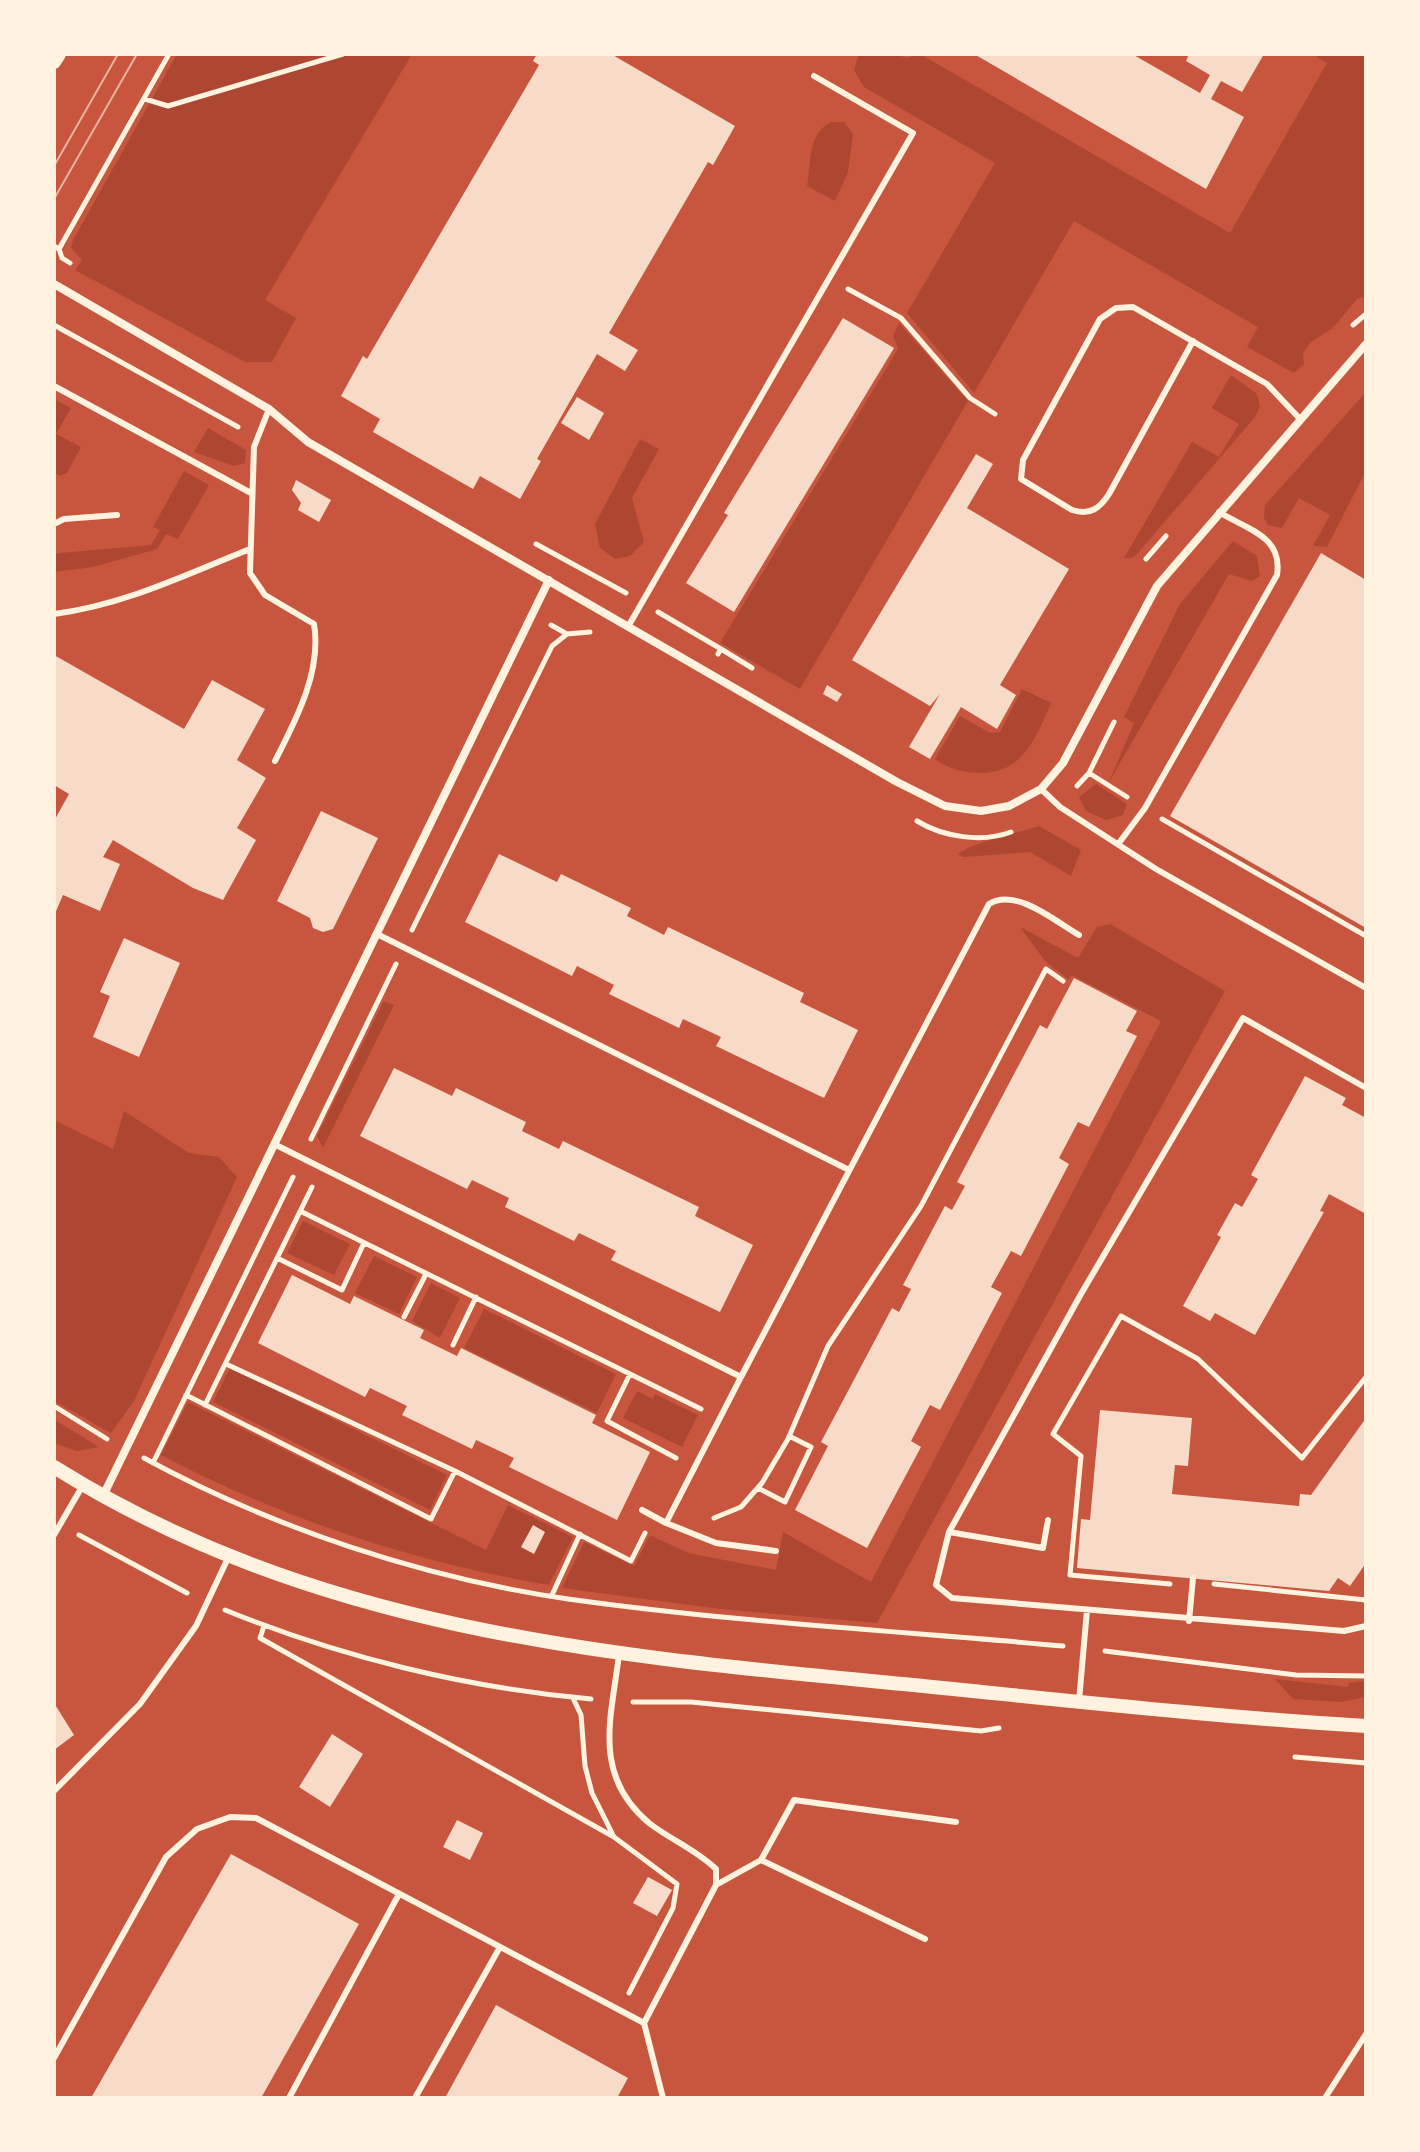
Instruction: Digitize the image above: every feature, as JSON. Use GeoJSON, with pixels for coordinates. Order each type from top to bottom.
{"type":"FeatureCollection","features":[{"type":"Feature","properties":{"kind":"street"},"geometry":{"type":"LineString","coordinates":[[54,62],[59,54]]}},
{"type":"Feature","properties":{"kind":"street"},"geometry":{"type":"LineString","coordinates":[[54,284],[269,409],[308,442],[935,803],[981,811],[1009,806],[1041,789],[1063,763],[1150,597],[1219,512],[1366,344]]}},
{"type":"Feature","properties":{"kind":"street"},"geometry":{"type":"LineString","coordinates":[[103,1496],[549,580]]}},
{"type":"Feature","properties":{"kind":"street"},"geometry":{"type":"LineString","coordinates":[[54,1467],[103,1496],[229,1556],[384,1608],[495,1635],[619,1655],[1366,1726]]}},
{"type":"Feature","properties":{"kind":"lane"},"geometry":{"type":"LineString","coordinates":[[629,625],[913,133],[814,76]]}},
{"type":"Feature","properties":{"kind":"lane"},"geometry":{"type":"LineString","coordinates":[[1193,341],[1109,494],[1096,510],[1081,513],[1072,510],[1021,479],[1023,460],[1104,314],[1116,308],[1133,307],[1193,341],[1267,384],[1300,419]]}},
{"type":"Feature","properties":{"kind":"lane"},"geometry":{"type":"LineString","coordinates":[[54,386],[251,493]]}},
{"type":"Feature","properties":{"kind":"lane"},"geometry":{"type":"LineString","coordinates":[[269,409],[254,447],[250,573],[255,585],[265,595],[314,624],[317,640],[303,704],[275,761]]}},
{"type":"Feature","properties":{"kind":"lane"},"geometry":{"type":"LineString","coordinates":[[1119,843],[1145,808],[1277,575],[1280,558],[1274,545],[1219,512]]}},
{"type":"Feature","properties":{"kind":"lane"},"geometry":{"type":"LineString","coordinates":[[54,524],[64,519],[117,515]]}},
{"type":"Feature","properties":{"kind":"lane"},"geometry":{"type":"LineString","coordinates":[[54,614],[92,609],[164,586],[250,549]]}},
{"type":"Feature","properties":{"kind":"lane"},"geometry":{"type":"LineString","coordinates":[[1041,789],[1060,807],[1156,869],[1366,988]]}},
{"type":"Feature","properties":{"kind":"lane"},"geometry":{"type":"LineString","coordinates":[[666,1523],[989,904],[999,899],[1016,899],[1079,935]]}},
{"type":"Feature","properties":{"kind":"lane"},"geometry":{"type":"LineString","coordinates":[[377,934],[849,1170]]}},
{"type":"Feature","properties":{"kind":"lane"},"geometry":{"type":"LineString","coordinates":[[1366,1088],[1243,1018],[1081,1294],[949,1532],[936,1577],[936,1585],[942,1594],[1189,1621],[1344,1631],[1366,1626]]}},
{"type":"Feature","properties":{"kind":"lane"},"geometry":{"type":"LineString","coordinates":[[274,1144],[741,1377]]}},
{"type":"Feature","properties":{"kind":"lane"},"geometry":{"type":"LineString","coordinates":[[54,1535],[83,1485]]}},
{"type":"Feature","properties":{"kind":"lane"},"geometry":{"type":"LineString","coordinates":[[642,1510],[684,1532],[716,1543],[776,1551]]}},
{"type":"Feature","properties":{"kind":"lane"},"geometry":{"type":"LineString","coordinates":[[949,1532],[1043,1548],[1048,1520]]}},
{"type":"Feature","properties":{"kind":"lane"},"geometry":{"type":"LineString","coordinates":[[54,1791],[140,1704],[196,1626],[229,1556]]}},
{"type":"Feature","properties":{"kind":"lane"},"geometry":{"type":"LineString","coordinates":[[1189,1621],[1193,1578]]}},
{"type":"Feature","properties":{"kind":"lane"},"geometry":{"type":"LineString","coordinates":[[1079,1701],[1087,1610]]}},
{"type":"Feature","properties":{"kind":"lane"},"geometry":{"type":"LineString","coordinates":[[619,1655],[609,1763],[617,1784],[631,1806],[651,1825],[697,1851],[716,1869],[716,1885],[644,2023],[663,2098]]}},
{"type":"Feature","properties":{"kind":"lane"},"geometry":{"type":"LineString","coordinates":[[716,1885],[761,1860],[794,1800],[956,1822]]}},
{"type":"Feature","properties":{"kind":"lane"},"geometry":{"type":"LineString","coordinates":[[54,2058],[166,1857],[197,1829],[230,1817],[256,1818],[644,2023]]}},
{"type":"Feature","properties":{"kind":"lane"},"geometry":{"type":"LineString","coordinates":[[761,1860],[925,1939]]}},
{"type":"Feature","properties":{"kind":"lane"},"geometry":{"type":"LineString","coordinates":[[289,2098],[399,1894]]}},
{"type":"Feature","properties":{"kind":"lane"},"geometry":{"type":"LineString","coordinates":[[415,2098],[500,1947]]}},
{"type":"Feature","properties":{"kind":"lane"},"geometry":{"type":"LineString","coordinates":[[1325,2098],[1366,2034]]}},
{"type":"Feature","properties":{"kind":"path"},"geometry":{"type":"LineString","coordinates":[[84,271],[70,265],[57,248],[169,54]]}},
{"type":"Feature","properties":{"kind":"path"},"geometry":{"type":"LineString","coordinates":[[145,99],[168,106],[343,54]]}},
{"type":"Feature","properties":{"kind":"path"},"geometry":{"type":"LineString","coordinates":[[829,279],[901,318],[970,398],[995,414]]}},
{"type":"Feature","properties":{"kind":"path"},"geometry":{"type":"LineString","coordinates":[[1344,334],[1366,314]]}},
{"type":"Feature","properties":{"kind":"path"},"geometry":{"type":"LineString","coordinates":[[1144,561],[1169,533]]}},
{"type":"Feature","properties":{"kind":"path"},"geometry":{"type":"LineString","coordinates":[[527,540],[577,564],[760,673]]}},
{"type":"Feature","properties":{"kind":"path"},"geometry":{"type":"LineString","coordinates":[[153,1463],[552,646],[567,634]]}},
{"type":"Feature","properties":{"kind":"path"},"geometry":{"type":"LineString","coordinates":[[709,671],[721,649]]}},
{"type":"Feature","properties":{"kind":"path"},"geometry":{"type":"LineString","coordinates":[[684,1532],[741,1507],[758,1488],[789,1436],[828,1346],[921,1206],[1046,969],[1063,981]]}},
{"type":"Feature","properties":{"kind":"path"},"geometry":{"type":"LineString","coordinates":[[205,1405],[321,1168]]}},
{"type":"Feature","properties":{"kind":"path"},"geometry":{"type":"LineString","coordinates":[[300,1211],[706,1411],[700,1423]]}},
{"type":"Feature","properties":{"kind":"path"},"geometry":{"type":"LineString","coordinates":[[277,1258],[342,1290],[364,1243]]}},
{"type":"Feature","properties":{"kind":"path"},"geometry":{"type":"LineString","coordinates":[[404,1317],[426,1274]]}},
{"type":"Feature","properties":{"kind":"path"},"geometry":{"type":"LineString","coordinates":[[453,1345],[476,1297]]}},
{"type":"Feature","properties":{"kind":"path"},"geometry":{"type":"LineString","coordinates":[[1177,1619],[1181,1585],[1070,1575],[1081,1456],[1053,1434],[1121,1316],[1198,1359],[1302,1458],[1366,1377]]}},
{"type":"Feature","properties":{"kind":"path"},"geometry":{"type":"LineString","coordinates":[[226,1364],[455,1471],[631,1561],[653,1516]]}},
{"type":"Feature","properties":{"kind":"path"},"geometry":{"type":"LineString","coordinates":[[630,1374],[607,1421],[682,1461]]}},
{"type":"Feature","properties":{"kind":"path"},"geometry":{"type":"LineString","coordinates":[[186,1395],[431,1519],[455,1471]]}},
{"type":"Feature","properties":{"kind":"path"},"geometry":{"type":"LineString","coordinates":[[54,1406],[153,1463],[259,1512],[394,1561],[552,1595],[729,1616],[1083,1648],[1296,1675],[1366,1676]]}},
{"type":"Feature","properties":{"kind":"path"},"geometry":{"type":"LineString","coordinates":[[758,1488],[785,1502],[811,1447],[789,1436]]}},
{"type":"Feature","properties":{"kind":"path"},"geometry":{"type":"LineString","coordinates":[[60,1524],[170,1586],[264,1626],[428,1672],[572,1697],[691,1702],[981,1731],[999,1728]]}},
{"type":"Feature","properties":{"kind":"path"},"geometry":{"type":"LineString","coordinates":[[552,1595],[580,1534]]}},
{"type":"Feature","properties":{"kind":"path"},"geometry":{"type":"LineString","coordinates":[[1212,1584],[1366,1600]]}},
{"type":"Feature","properties":{"kind":"path"},"geometry":{"type":"LineString","coordinates":[[264,1626],[260,1638],[614,1837],[677,1884],[673,1908],[620,2010]]}},
{"type":"Feature","properties":{"kind":"path"},"geometry":{"type":"LineString","coordinates":[[572,1697],[581,1715],[585,1766],[592,1793],[614,1837]]}},
{"type":"Feature","properties":{"kind":"path"},"geometry":{"type":"LineString","coordinates":[[1295,1757],[1366,1763]]}},
{"type":"Feature","properties":{"kind":"shaded area"},"geometry":{"type":"Polygon","coordinates":[[[177,54],[412,54],[265,300],[296,318],[272,362],[245,362],[75,270],[82,260],[71,248],[73,240],[177,54]]]}},
{"type":"Feature","properties":{"kind":"shaded area"},"geometry":{"type":"Polygon","coordinates":[[[859,54],[894,54],[907,58],[920,54],[1230,233],[1327,63],[1312,54],[1366,54],[1366,296],[1357,299],[1333,328],[1311,342],[1303,353],[1304,364],[1294,373],[1247,347],[1258,327],[1074,221],[974,393],[907,313],[995,163],[864,87],[854,70],[859,54]]]}},
{"type":"Feature","properties":{"kind":"shaded area"},"geometry":{"type":"Polygon","coordinates":[[[831,122],[844,122],[853,134],[848,172],[835,201],[807,186],[817,134],[831,122]]]}},
{"type":"Feature","properties":{"kind":"shaded area"},"geometry":{"type":"Polygon","coordinates":[[[899,323],[968,401],[800,689],[720,643],[898,349],[893,336],[899,323]]]}},
{"type":"Feature","properties":{"kind":"shaded area"},"geometry":{"type":"Polygon","coordinates":[[[1231,375],[1257,394],[1260,406],[1256,416],[1137,554],[1124,558],[1192,442],[1219,457],[1239,424],[1212,408],[1231,375]]]}},
{"type":"Feature","properties":{"kind":"shaded area"},"geometry":{"type":"Polygon","coordinates":[[[1366,392],[1366,471],[1327,547],[1313,546],[1330,515],[1299,498],[1282,528],[1268,525],[1264,518],[1265,505],[1366,392]]]}},
{"type":"Feature","properties":{"kind":"shaded area"},"geometry":{"type":"Polygon","coordinates":[[[54,399],[71,408],[56,434],[81,447],[67,473],[60,476],[54,472],[54,399]]]}},
{"type":"Feature","properties":{"kind":"shaded area"},"geometry":{"type":"Polygon","coordinates":[[[208,428],[246,450],[245,463],[234,466],[194,452],[208,428]]]}},
{"type":"Feature","properties":{"kind":"shaded area"},"geometry":{"type":"Polygon","coordinates":[[[640,439],[659,449],[632,498],[644,542],[630,556],[615,559],[600,548],[595,524],[640,439]]]}},
{"type":"Feature","properties":{"kind":"shaded area"},"geometry":{"type":"Polygon","coordinates":[[[184,471],[209,485],[178,539],[166,534],[157,549],[93,567],[54,572],[54,555],[60,553],[151,545],[160,530],[153,527],[184,471]]]}},
{"type":"Feature","properties":{"kind":"shaded area"},"geometry":{"type":"Polygon","coordinates":[[[1233,541],[1257,556],[1260,576],[1252,581],[1229,574],[1109,782],[1134,723],[1124,717],[1180,604],[1233,541]]]}},
{"type":"Feature","properties":{"kind":"shaded area"},"geometry":{"type":"Polygon","coordinates":[[[1022,689],[1051,703],[1034,740],[1018,759],[996,771],[982,773],[957,770],[935,759],[960,716],[990,733],[1000,732],[1022,689]]]}},
{"type":"Feature","properties":{"kind":"shaded area"},"geometry":{"type":"Polygon","coordinates":[[[1096,784],[1127,804],[1123,815],[1106,820],[1086,811],[1079,797],[1096,784]]]}},
{"type":"Feature","properties":{"kind":"shaded area"},"geometry":{"type":"Polygon","coordinates":[[[1039,826],[1081,850],[1071,876],[1030,852],[963,857],[958,854],[985,842],[1039,826]]]}},
{"type":"Feature","properties":{"kind":"shaded area"},"geometry":{"type":"Polygon","coordinates":[[[1110,924],[1225,991],[877,1623],[720,1609],[562,1588],[584,1542],[634,1566],[650,1535],[688,1553],[776,1570],[783,1532],[871,1582],[1161,1021],[1072,975],[1068,979],[1045,961],[1020,927],[1078,958],[1097,927],[1110,924]]]}},
{"type":"Feature","properties":{"kind":"shaded area"},"geometry":{"type":"Polygon","coordinates":[[[384,1001],[394,1005],[323,1148],[317,1136],[384,1001]]]}},
{"type":"Feature","properties":{"kind":"shaded area"},"geometry":{"type":"Polygon","coordinates":[[[124,1111],[189,1153],[219,1157],[237,1177],[134,1401],[111,1433],[54,1401],[54,1120],[113,1149],[124,1111]]]}},
{"type":"Feature","properties":{"kind":"shaded area"},"geometry":{"type":"Polygon","coordinates":[[[303,1221],[350,1244],[334,1275],[287,1253],[303,1221]]]}},
{"type":"Feature","properties":{"kind":"shaded area"},"geometry":{"type":"Polygon","coordinates":[[[374,1256],[417,1277],[399,1314],[355,1293],[374,1256]]]}},
{"type":"Feature","properties":{"kind":"shaded area"},"geometry":{"type":"Polygon","coordinates":[[[431,1283],[460,1298],[440,1338],[412,1321],[431,1283]]]}},
{"type":"Feature","properties":{"kind":"shaded area"},"geometry":{"type":"Polygon","coordinates":[[[484,1309],[616,1374],[597,1413],[464,1348],[484,1309]]]}},
{"type":"Feature","properties":{"kind":"shaded area"},"geometry":{"type":"Polygon","coordinates":[[[230,1368],[447,1475],[430,1510],[213,1402],[230,1368]]]}},
{"type":"Feature","properties":{"kind":"shaded area"},"geometry":{"type":"Polygon","coordinates":[[[637,1391],[653,1399],[655,1394],[698,1415],[682,1447],[623,1418],[637,1391]]]}},
{"type":"Feature","properties":{"kind":"shaded area"},"geometry":{"type":"Polygon","coordinates":[[[188,1402],[486,1550],[508,1505],[573,1537],[549,1585],[448,1564],[350,1535],[254,1499],[161,1455],[188,1402]]]}},
{"type":"Feature","properties":{"kind":"shaded area"},"geometry":{"type":"Polygon","coordinates":[[[54,1420],[99,1447],[77,1451],[54,1443],[54,1420]]]}},
{"type":"Feature","properties":{"kind":"shaded area"},"geometry":{"type":"Polygon","coordinates":[[[1275,1679],[1348,1687],[1349,1683],[1366,1681],[1366,1697],[1340,1702],[1293,1699],[1275,1679]]]}},
{"type":"Feature","properties":{"kind":"building"},"geometry":{"type":"Polygon","coordinates":[[[537,54],[611,54],[735,126],[713,165],[708,162],[609,333],[638,350],[625,371],[597,354],[537,459],[541,461],[520,499],[480,476],[473,489],[373,432],[380,419],[341,396],[363,356],[367,359],[539,65],[533,61],[537,54]]]}},
{"type":"Feature","properties":{"kind":"building"},"geometry":{"type":"Polygon","coordinates":[[[974,54],[1132,54],[1200,93],[1210,75],[1186,61],[1189,54],[1264,54],[1242,92],[1221,81],[1211,99],[1244,117],[1206,189],[974,54]]]}},
{"type":"Feature","properties":{"kind":"building"},"geometry":{"type":"Polygon","coordinates":[[[843,318],[894,348],[734,612],[686,583],[728,515],[724,513],[843,318]]]}},
{"type":"Feature","properties":{"kind":"building"},"geometry":{"type":"Polygon","coordinates":[[[577,397],[604,413],[589,440],[561,423],[577,397]]]}},
{"type":"Feature","properties":{"kind":"building"},"geometry":{"type":"Polygon","coordinates":[[[976,454],[993,464],[967,508],[1069,569],[1000,685],[1016,695],[997,729],[961,707],[930,759],[909,747],[940,694],[930,706],[852,660],[976,454]]]}},
{"type":"Feature","properties":{"kind":"building"},"geometry":{"type":"Polygon","coordinates":[[[296,480],[331,500],[319,522],[298,510],[301,503],[292,490],[296,480]]]}},
{"type":"Feature","properties":{"kind":"building"},"geometry":{"type":"Polygon","coordinates":[[[1321,553],[1366,580],[1366,928],[1170,816],[1321,553]]]}},
{"type":"Feature","properties":{"kind":"building"},"geometry":{"type":"Polygon","coordinates":[[[54,655],[184,729],[212,680],[265,709],[237,760],[266,778],[237,828],[256,840],[223,900],[193,888],[113,840],[103,857],[120,864],[100,911],[63,895],[54,916],[54,821],[69,794],[54,785],[54,655]]]}},
{"type":"Feature","properties":{"kind":"building"},"geometry":{"type":"Polygon","coordinates":[[[827,685],[842,694],[837,702],[823,694],[827,685]]]}},
{"type":"Feature","properties":{"kind":"building"},"geometry":{"type":"Polygon","coordinates":[[[321,811],[378,838],[333,929],[323,932],[313,928],[310,918],[277,901],[321,811]]]}},
{"type":"Feature","properties":{"kind":"building"},"geometry":{"type":"Polygon","coordinates":[[[499,854],[557,882],[561,874],[631,908],[627,916],[664,935],[668,927],[804,993],[800,1002],[858,1030],[824,1098],[716,1046],[721,1037],[683,1019],[679,1028],[609,994],[614,985],[577,966],[572,976],[465,922],[499,854]]]}},
{"type":"Feature","properties":{"kind":"building"},"geometry":{"type":"Polygon","coordinates":[[[124,938],[180,963],[139,1057],[93,1037],[110,996],[100,992],[124,938]]]}},
{"type":"Feature","properties":{"kind":"building"},"geometry":{"type":"Polygon","coordinates":[[[1074,978],[1137,1011],[1126,1031],[1137,1036],[1089,1127],[1078,1122],[1059,1158],[1069,1164],[1021,1256],[1011,1251],[991,1287],[1002,1293],[940,1410],[930,1405],[911,1441],[921,1447],[867,1548],[795,1510],[828,1446],[821,1442],[892,1308],[899,1312],[911,1289],[903,1285],[945,1206],[952,1210],[965,1186],[957,1182],[1040,1025],[1047,1029],[1074,978]]]}},
{"type":"Feature","properties":{"kind":"building"},"geometry":{"type":"Polygon","coordinates":[[[394,1068],[452,1096],[456,1088],[526,1122],[522,1131],[559,1149],[563,1141],[699,1207],[695,1216],[753,1245],[720,1312],[611,1260],[616,1251],[579,1233],[574,1241],[505,1207],[509,1198],[472,1180],[467,1189],[360,1136],[394,1068]]]}},
{"type":"Feature","properties":{"kind":"building"},"geometry":{"type":"Polygon","coordinates":[[[1305,1076],[1346,1098],[1342,1105],[1366,1118],[1366,1214],[1329,1194],[1320,1211],[1324,1212],[1255,1335],[1215,1313],[1210,1321],[1183,1306],[1221,1237],[1217,1235],[1235,1203],[1242,1207],[1258,1179],[1251,1175],[1305,1076]]]}},
{"type":"Feature","properties":{"kind":"building"},"geometry":{"type":"Polygon","coordinates":[[[292,1275],[350,1304],[354,1296],[424,1330],[420,1338],[457,1356],[461,1348],[596,1415],[592,1423],[650,1452],[617,1520],[509,1467],[514,1458],[476,1440],[472,1449],[402,1415],[407,1406],[370,1388],[365,1397],[258,1343],[292,1275]]]}},
{"type":"Feature","properties":{"kind":"building"},"geometry":{"type":"Polygon","coordinates":[[[1100,1410],[1192,1418],[1188,1466],[1175,1465],[1172,1494],[1299,1506],[1300,1494],[1311,1495],[1366,1418],[1366,1563],[1350,1586],[1338,1578],[1329,1591],[1077,1568],[1081,1519],[1090,1520],[1100,1410]]]}},
{"type":"Feature","properties":{"kind":"building"},"geometry":{"type":"Polygon","coordinates":[[[533,1525],[545,1532],[534,1554],[521,1547],[533,1525]]]}},
{"type":"Feature","properties":{"kind":"building"},"geometry":{"type":"Polygon","coordinates":[[[54,1703],[74,1735],[54,1750],[54,1703]]]}},
{"type":"Feature","properties":{"kind":"building"},"geometry":{"type":"Polygon","coordinates":[[[332,1734],[363,1754],[330,1807],[299,1787],[332,1734]]]}},
{"type":"Feature","properties":{"kind":"building"},"geometry":{"type":"Polygon","coordinates":[[[457,1820],[483,1833],[470,1860],[443,1847],[457,1820]]]}},
{"type":"Feature","properties":{"kind":"building"},"geometry":{"type":"Polygon","coordinates":[[[231,1854],[359,1924],[261,2098],[91,2098],[231,1854]]]}},
{"type":"Feature","properties":{"kind":"building"},"geometry":{"type":"Polygon","coordinates":[[[648,1877],[672,1890],[657,1916],[633,1903],[648,1877]]]}},
{"type":"Feature","properties":{"kind":"building"},"geometry":{"type":"Polygon","coordinates":[[[496,2005],[628,2078],[617,2098],[445,2098],[496,2005]]]}},
{"type":"Feature","properties":{"kind":"tram line"},"geometry":{"type":"LineString","coordinates":[[54,166],[118,54]]}},
{"type":"Feature","properties":{"kind":"tram line"},"geometry":{"type":"LineString","coordinates":[[54,199],[137,54]]}}]}
